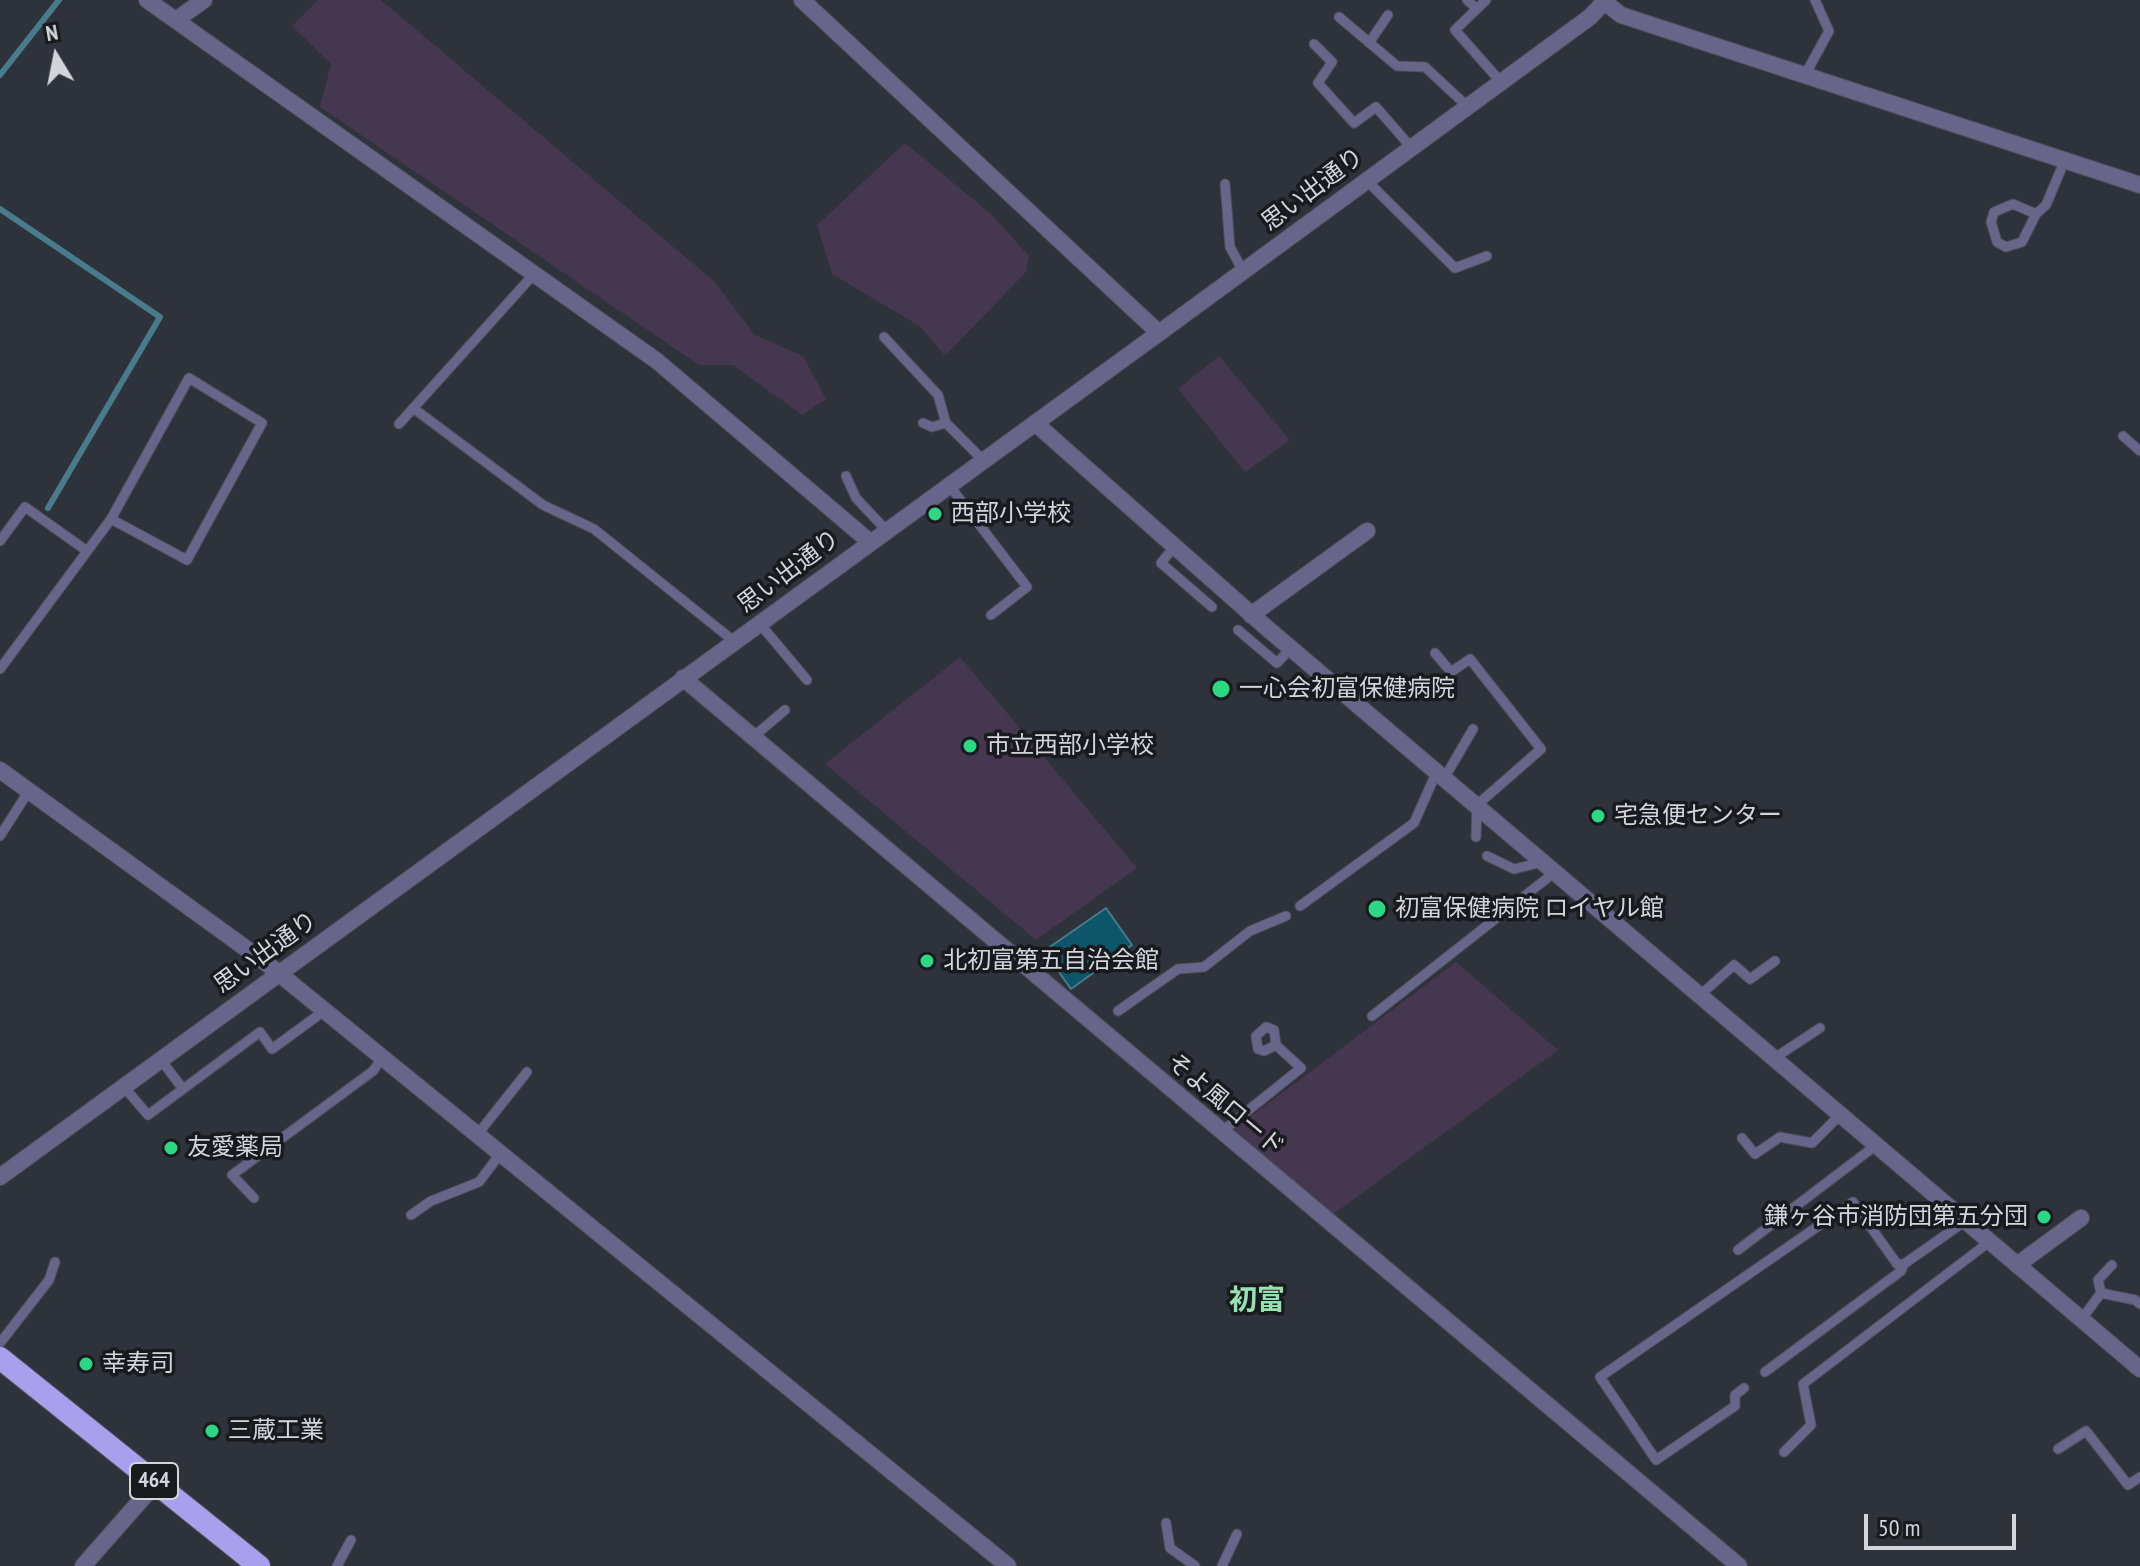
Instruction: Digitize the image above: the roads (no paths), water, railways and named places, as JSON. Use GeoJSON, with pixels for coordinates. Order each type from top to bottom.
{"type":"FeatureCollection","features":[{"type":"Feature","properties":{"kind":"highway","name":"464"},"geometry":{"type":"LineString","coordinates":[[0,1358],[259,1566]]}},
{"type":"Feature","properties":{"kind":"street"},"geometry":{"type":"LineString","coordinates":[[147,0],[657,361],[870,542]]}},
{"type":"Feature","properties":{"kind":"street"},"geometry":{"type":"LineString","coordinates":[[176,20],[204,0]]}},
{"type":"Feature","properties":{"kind":"street"},"geometry":{"type":"LineString","coordinates":[[802,0],[1159,333]]}},
{"type":"Feature","properties":{"kind":"street"},"geometry":{"type":"LineString","coordinates":[[1604,1],[1621,15],[2140,185]]}},
{"type":"Feature","properties":{"kind":"street","name":"思い出通り"},"geometry":{"type":"LineString","coordinates":[[0,1177],[1159,333],[1590,17],[1604,1]]}},
{"type":"Feature","properties":{"kind":"street"},"geometry":{"type":"LineString","coordinates":[[1035,423],[1251,615],[2140,1369]]}},
{"type":"Feature","properties":{"kind":"street"},"geometry":{"type":"LineString","coordinates":[[1251,615],[1367,531]]}},
{"type":"Feature","properties":{"kind":"street","name":"そよ風ロード"},"geometry":{"type":"LineString","coordinates":[[683,678],[941,890],[1220,1133],[1739,1566]]}},
{"type":"Feature","properties":{"kind":"street"},"geometry":{"type":"LineString","coordinates":[[0,770],[30,789],[278,974],[1008,1566]]}},
{"type":"Feature","properties":{"kind":"street"},"geometry":{"type":"LineString","coordinates":[[2017,1265],[2081,1218]]}},
{"type":"Feature","properties":{"kind":"street"},"geometry":{"type":"LineString","coordinates":[[83,1566],[156,1483]]}},
{"type":"Feature","properties":{"kind":"lane"},"geometry":{"type":"LineString","coordinates":[[1467,0],[1476,8]]}},
{"type":"Feature","properties":{"kind":"lane"},"geometry":{"type":"LineString","coordinates":[[1486,0],[1455,30],[1500,81]]}},
{"type":"Feature","properties":{"kind":"lane"},"geometry":{"type":"LineString","coordinates":[[1805,75],[1829,31],[1815,0]]}},
{"type":"Feature","properties":{"kind":"lane"},"geometry":{"type":"LineString","coordinates":[[1369,43],[1388,15]]}},
{"type":"Feature","properties":{"kind":"lane"},"geometry":{"type":"LineString","coordinates":[[1339,17],[1397,66],[1425,67],[1467,106]]}},
{"type":"Feature","properties":{"kind":"lane"},"geometry":{"type":"LineString","coordinates":[[1314,44],[1332,62],[1318,83],[1354,123],[1376,107],[1410,146]]}},
{"type":"Feature","properties":{"kind":"lane"},"geometry":{"type":"LineString","coordinates":[[2036,214],[2013,204],[1994,212],[1991,222],[1997,242],[2006,247],[2022,242],[2036,214],[2046,205],[2065,160]]}},
{"type":"Feature","properties":{"kind":"lane"},"geometry":{"type":"LineString","coordinates":[[1366,180],[1455,268],[1487,256]]}},
{"type":"Feature","properties":{"kind":"lane"},"geometry":{"type":"LineString","coordinates":[[1225,184],[1230,247],[1243,271]]}},
{"type":"Feature","properties":{"kind":"lane"},"geometry":{"type":"LineString","coordinates":[[399,424],[534,274]]}},
{"type":"Feature","properties":{"kind":"lane"},"geometry":{"type":"LineString","coordinates":[[884,337],[938,395],[946,423],[983,460]]}},
{"type":"Feature","properties":{"kind":"lane"},"geometry":{"type":"LineString","coordinates":[[0,669],[111,519],[189,378],[262,423],[187,560],[111,519]]}},
{"type":"Feature","properties":{"kind":"lane"},"geometry":{"type":"LineString","coordinates":[[413,408],[543,505],[594,529],[735,642]]}},
{"type":"Feature","properties":{"kind":"lane"},"geometry":{"type":"LineString","coordinates":[[923,423],[932,427],[946,423]]}},
{"type":"Feature","properties":{"kind":"lane"},"geometry":{"type":"LineString","coordinates":[[2123,436],[2140,451]]}},
{"type":"Feature","properties":{"kind":"lane"},"geometry":{"type":"LineString","coordinates":[[846,476],[856,498],[886,530]]}},
{"type":"Feature","properties":{"kind":"lane"},"geometry":{"type":"LineString","coordinates":[[949,485],[1027,587],[991,615]]}},
{"type":"Feature","properties":{"kind":"lane"},"geometry":{"type":"LineString","coordinates":[[0,541],[25,507],[87,551]]}},
{"type":"Feature","properties":{"kind":"lane"},"geometry":{"type":"LineString","coordinates":[[1174,547],[1161,563],[1212,607]]}},
{"type":"Feature","properties":{"kind":"lane"},"geometry":{"type":"LineString","coordinates":[[760,624],[807,680]]}},
{"type":"Feature","properties":{"kind":"lane"},"geometry":{"type":"LineString","coordinates":[[1238,630],[1277,663],[1291,648]]}},
{"type":"Feature","properties":{"kind":"lane"},"geometry":{"type":"LineString","coordinates":[[1435,653],[1451,672],[1470,659],[1541,749],[1477,805],[1476,837]]}},
{"type":"Feature","properties":{"kind":"lane"},"geometry":{"type":"LineString","coordinates":[[753,737],[785,710]]}},
{"type":"Feature","properties":{"kind":"lane"},"geometry":{"type":"LineString","coordinates":[[1300,906],[1414,823],[1441,774],[1473,729]]}},
{"type":"Feature","properties":{"kind":"lane"},"geometry":{"type":"LineString","coordinates":[[0,836],[30,789]]}},
{"type":"Feature","properties":{"kind":"lane"},"geometry":{"type":"LineString","coordinates":[[1487,856],[1514,869],[1549,867]]}},
{"type":"Feature","properties":{"kind":"lane"},"geometry":{"type":"LineString","coordinates":[[1372,1016],[1549,867]]}},
{"type":"Feature","properties":{"kind":"lane"},"geometry":{"type":"LineString","coordinates":[[1118,1011],[1178,969],[1204,967],[1250,931],[1286,916]]}},
{"type":"Feature","properties":{"kind":"lane"},"geometry":{"type":"LineString","coordinates":[[1699,996],[1734,965],[1750,979],[1775,961]]}},
{"type":"Feature","properties":{"kind":"lane"},"geometry":{"type":"LineString","coordinates":[[124,1087],[148,1115],[260,1032],[272,1049],[324,1011]]}},
{"type":"Feature","properties":{"kind":"lane"},"geometry":{"type":"LineString","coordinates":[[1773,1059],[1820,1028]]}},
{"type":"Feature","properties":{"kind":"lane"},"geometry":{"type":"LineString","coordinates":[[1220,1133],[1301,1068],[1276,1045]]}},
{"type":"Feature","properties":{"kind":"lane"},"geometry":{"type":"LineString","coordinates":[[254,1198],[232,1175],[373,1071],[382,1058]]}},
{"type":"Feature","properties":{"kind":"lane"},"geometry":{"type":"LineString","coordinates":[[161,1060],[183,1089]]}},
{"type":"Feature","properties":{"kind":"lane"},"geometry":{"type":"LineString","coordinates":[[477,1135],[527,1072]]}},
{"type":"Feature","properties":{"kind":"lane"},"geometry":{"type":"LineString","coordinates":[[1742,1138],[1755,1154],[1780,1137],[1812,1143],[1839,1116]]}},
{"type":"Feature","properties":{"kind":"lane"},"geometry":{"type":"LineString","coordinates":[[1738,1250],[1875,1146]]}},
{"type":"Feature","properties":{"kind":"lane"},"geometry":{"type":"LineString","coordinates":[[411,1215],[431,1201],[479,1182],[500,1154]]}},
{"type":"Feature","properties":{"kind":"lane"},"geometry":{"type":"LineString","coordinates":[[1744,1388],[1735,1395],[1735,1406],[1656,1460],[1600,1377],[1853,1202],[1897,1264],[1904,1264]]}},
{"type":"Feature","properties":{"kind":"lane"},"geometry":{"type":"LineString","coordinates":[[1765,1372],[1901,1271],[1904,1264],[1964,1222]]}},
{"type":"Feature","properties":{"kind":"lane"},"geometry":{"type":"LineString","coordinates":[[1784,1452],[1811,1425],[1803,1384],[1989,1242]]}},
{"type":"Feature","properties":{"kind":"lane"},"geometry":{"type":"LineString","coordinates":[[0,1343],[49,1280],[55,1262]]}},
{"type":"Feature","properties":{"kind":"lane"},"geometry":{"type":"LineString","coordinates":[[2081,1320],[2101,1293],[2098,1280],[2112,1265]]}},
{"type":"Feature","properties":{"kind":"lane"},"geometry":{"type":"LineString","coordinates":[[2101,1293],[2135,1300],[2140,1304]]}},
{"type":"Feature","properties":{"kind":"lane"},"geometry":{"type":"LineString","coordinates":[[2058,1449],[2086,1431],[2128,1485],[2140,1477]]}},
{"type":"Feature","properties":{"kind":"lane"},"geometry":{"type":"LineString","coordinates":[[1166,1523],[1170,1548],[1195,1566]]}},
{"type":"Feature","properties":{"kind":"lane"},"geometry":{"type":"LineString","coordinates":[[1222,1566],[1237,1534]]}},
{"type":"Feature","properties":{"kind":"lane"},"geometry":{"type":"LineString","coordinates":[[337,1566],[351,1540]]}},
{"type":"Feature","properties":{"kind":"water"},"geometry":{"type":"Polygon","coordinates":[[[1106,908],[1132,945],[1071,989],[1044,951],[1106,908]]]}},
{"type":"Feature","properties":{"kind":"waterway"},"geometry":{"type":"LineString","coordinates":[[0,75],[59,0]]}},
{"type":"Feature","properties":{"kind":"waterway"},"geometry":{"type":"LineString","coordinates":[[0,209],[160,317],[48,508]]}},
{"type":"Feature","properties":{"kind":"place","name":"西部小学校"},"geometry":{"type":"Point","coordinates":[935,514]}},
{"type":"Feature","properties":{"kind":"place","name":"一心会初富保健病院"},"geometry":{"type":"Point","coordinates":[1221,689]}},
{"type":"Feature","properties":{"kind":"place","name":"市立西部小学校"},"geometry":{"type":"Point","coordinates":[970,746]}},
{"type":"Feature","properties":{"kind":"place","name":"宅急便センター"},"geometry":{"type":"Point","coordinates":[1598,816]}},
{"type":"Feature","properties":{"kind":"place","name":"初富保健病院 ロイヤル館"},"geometry":{"type":"Point","coordinates":[1377,909]}},
{"type":"Feature","properties":{"kind":"place","name":"北初富第五自治会館"},"geometry":{"type":"Point","coordinates":[927,961]}},
{"type":"Feature","properties":{"kind":"place","name":"友愛薬局"},"geometry":{"type":"Point","coordinates":[171,1148]}},
{"type":"Feature","properties":{"kind":"place","name":"鎌ヶ谷市消防団第五分団"},"geometry":{"type":"Point","coordinates":[2044,1217]}},
{"type":"Feature","properties":{"kind":"place","name":"幸寿司"},"geometry":{"type":"Point","coordinates":[86,1364]}},
{"type":"Feature","properties":{"kind":"place","name":"三蔵工業"},"geometry":{"type":"Point","coordinates":[212,1431]}},
{"type":"Feature","properties":{"kind":"district","name":"初富"},"geometry":{"type":"Point","coordinates":[1257,1301]}}]}
